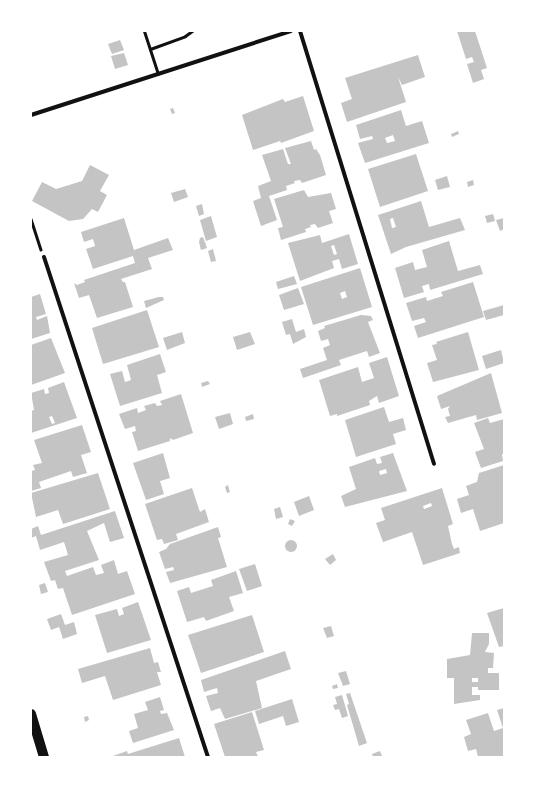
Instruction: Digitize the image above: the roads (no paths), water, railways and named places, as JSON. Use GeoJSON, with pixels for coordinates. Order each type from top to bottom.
{"type":"FeatureCollection","features":[{"type":"Feature","properties":{"kind":"main road"},"geometry":{"type":"LineString","coordinates":[[31,714],[44,757]]}},
{"type":"Feature","properties":{"kind":"street"},"geometry":{"type":"LineString","coordinates":[[31,115],[291,31]]}},
{"type":"Feature","properties":{"kind":"street"},"geometry":{"type":"LineString","coordinates":[[300,31],[434,464]]}},
{"type":"Feature","properties":{"kind":"street"},"geometry":{"type":"LineString","coordinates":[[44,258],[208,757]]}},
{"type":"Feature","properties":{"kind":"lane"},"geometry":{"type":"LineString","coordinates":[[144,31],[158,74]]}},
{"type":"Feature","properties":{"kind":"lane"},"geometry":{"type":"LineString","coordinates":[[150,50],[185,36],[192,31]]}}]}
